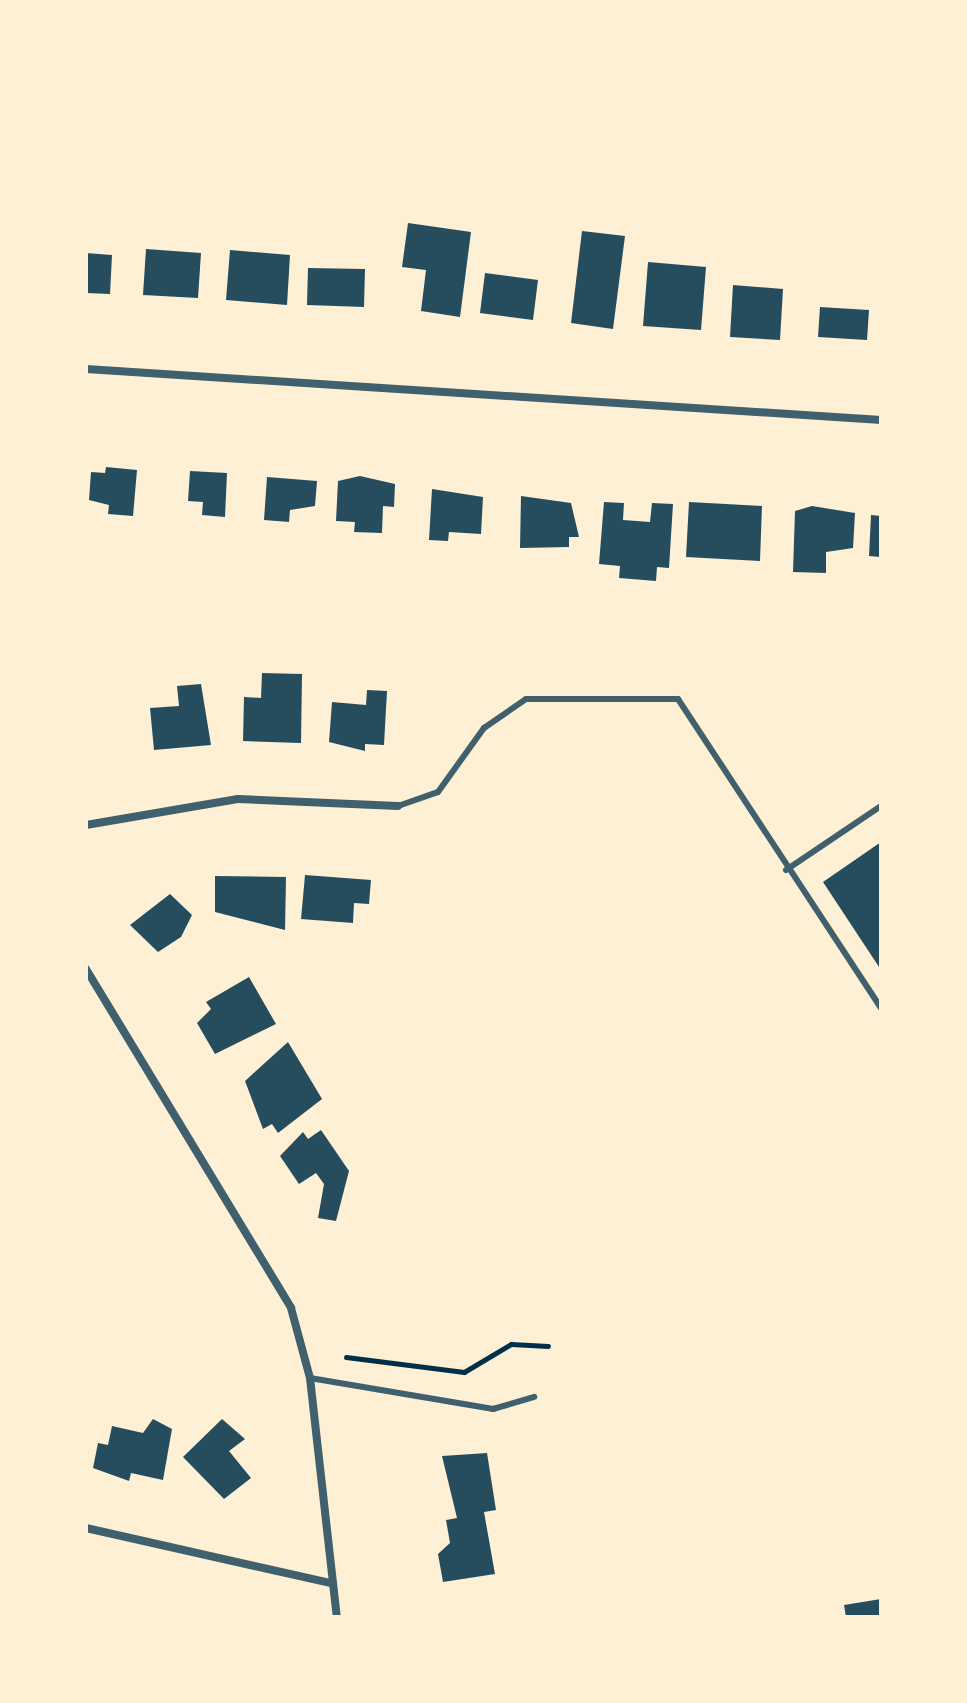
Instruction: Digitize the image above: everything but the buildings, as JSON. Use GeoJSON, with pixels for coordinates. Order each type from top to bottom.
{"type":"FeatureCollection","features":[{"type":"Feature","properties":{"kind":"street"},"geometry":{"type":"LineString","coordinates":[[86,369],[881,420]]}},
{"type":"Feature","properties":{"kind":"street"},"geometry":{"type":"LineString","coordinates":[[86,825],[238,799],[398,806]]}},
{"type":"Feature","properties":{"kind":"street"},"geometry":{"type":"LineString","coordinates":[[86,969],[276,1274],[310,1378],[330,1583],[337,1617]]}},
{"type":"Feature","properties":{"kind":"street"},"geometry":{"type":"LineString","coordinates":[[86,1528],[330,1583]]}},
{"type":"Feature","properties":{"kind":"lane"},"geometry":{"type":"LineString","coordinates":[[398,806],[438,792],[484,728],[526,699],[678,699],[786,870],[881,1008]]}},
{"type":"Feature","properties":{"kind":"lane"},"geometry":{"type":"LineString","coordinates":[[786,870],[881,806]]}},
{"type":"Feature","properties":{"kind":"lane"},"geometry":{"type":"LineString","coordinates":[[310,1378],[493,1409],[534,1397]]}},
{"type":"Feature","properties":{"kind":"path"},"geometry":{"type":"LineString","coordinates":[[346,1357],[464,1372],[511,1344],[548,1346]]}}]}
